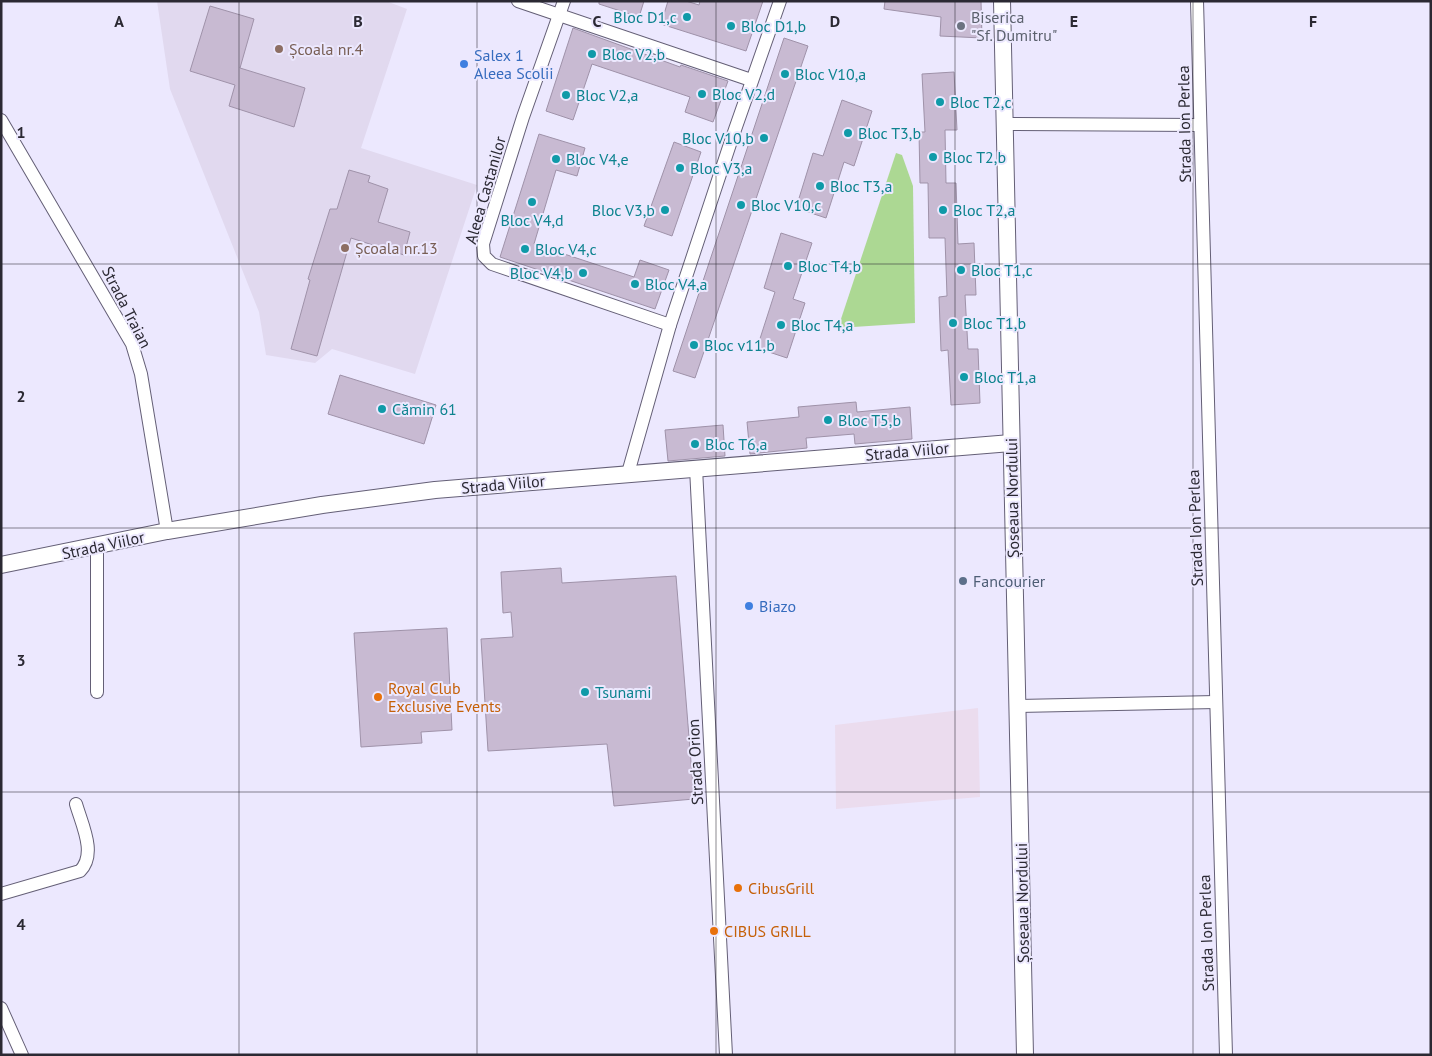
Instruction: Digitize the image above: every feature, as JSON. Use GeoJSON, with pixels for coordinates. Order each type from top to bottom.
{"type":"FeatureCollection","features":[{"type":"Feature","properties":{"kind":"street"},"geometry":{"type":"LineString","coordinates":[[518,1],[752,80]]}},
{"type":"Feature","properties":{"kind":"street","name":"Aleea Castanilor"},"geometry":{"type":"LineString","coordinates":[[564,1],[521,125],[483,244],[484,256],[492,264],[670,325]]}},
{"type":"Feature","properties":{"kind":"street"},"geometry":{"type":"LineString","coordinates":[[628,473],[670,325],[780,1]]}},
{"type":"Feature","properties":{"kind":"street","name":"Șoseaua Nordului"},"geometry":{"type":"LineString","coordinates":[[1002,1],[1025,1055]]}},
{"type":"Feature","properties":{"kind":"street","name":"Strada Ion Perlea"},"geometry":{"type":"LineString","coordinates":[[1197,1],[1226,1055]]}},
{"type":"Feature","properties":{"kind":"street","name":"Strada Traian"},"geometry":{"type":"LineString","coordinates":[[1,120],[132,344],[141,374],[167,531]]}},
{"type":"Feature","properties":{"kind":"street"},"geometry":{"type":"LineString","coordinates":[[1004,124],[1200,126]]}},
{"type":"Feature","properties":{"kind":"street","name":"Strada Viilor"},"geometry":{"type":"LineString","coordinates":[[1,565],[97,547],[167,531],[322,505],[435,490],[1011,443]]}},
{"type":"Feature","properties":{"kind":"street","name":"Strada Orion"},"geometry":{"type":"LineString","coordinates":[[696,468],[726,1055]]}},
{"type":"Feature","properties":{"kind":"street"},"geometry":{"type":"LineString","coordinates":[[97,547],[97,692]]}},
{"type":"Feature","properties":{"kind":"street"},"geometry":{"type":"LineString","coordinates":[[1018,706],[1216,702]]}},
{"type":"Feature","properties":{"kind":"street"},"geometry":{"type":"LineString","coordinates":[[1,894],[80,871],[86,865],[89,853],[76,804]]}},
{"type":"Feature","properties":{"kind":"street"},"geometry":{"type":"LineString","coordinates":[[1,1008],[22,1055]]}},
{"type":"Feature","properties":{"kind":"shaded area","name":"Școala nr.13"},"geometry":{"type":"Polygon","coordinates":[[[157,1],[386,1],[407,9],[361,148],[477,185],[415,374],[332,349],[315,363],[266,355],[259,312],[170,89],[157,1]]]}},
{"type":"Feature","properties":{"kind":"shaded area"},"geometry":{"type":"Polygon","coordinates":[[[978,708],[980,797],[836,809],[835,725],[978,708]]]}},
{"type":"Feature","properties":{"kind":"green space"},"geometry":{"type":"Polygon","coordinates":[[[896,153],[902,155],[913,186],[915,323],[838,328],[896,153]]]}},
{"type":"Feature","properties":{"kind":"building"},"geometry":{"type":"Polygon","coordinates":[[[599,1],[644,1],[639,17],[599,4],[599,1]]]}},
{"type":"Feature","properties":{"kind":"building"},"geometry":{"type":"Polygon","coordinates":[[[668,1],[686,1],[699,5],[700,1],[763,1],[746,51],[661,24],[668,1]]]}},
{"type":"Feature","properties":{"kind":"building","name":"Biserica \"Sf. Dumitru\""},"geometry":{"type":"Polygon","coordinates":[[[885,1],[981,1],[982,38],[940,36],[941,17],[884,9],[885,1]]]}},
{"type":"Feature","properties":{"kind":"building"},"geometry":{"type":"Polygon","coordinates":[[[210,6],[254,19],[240,68],[305,88],[294,127],[229,106],[235,85],[190,71],[210,6]]]}},
{"type":"Feature","properties":{"kind":"building"},"geometry":{"type":"Polygon","coordinates":[[[573,28],[680,67],[681,65],[728,81],[713,122],[685,112],[690,97],[592,64],[573,120],[546,111],[573,28]]]}},
{"type":"Feature","properties":{"kind":"building"},"geometry":{"type":"Polygon","coordinates":[[[784,38],[808,46],[695,378],[673,371],[784,38]]]}},
{"type":"Feature","properties":{"kind":"building"},"geometry":{"type":"Polygon","coordinates":[[[954,72],[957,130],[945,130],[946,183],[956,183],[958,244],[974,243],[976,295],[965,295],[968,349],[978,349],[980,403],[951,405],[948,350],[941,351],[939,297],[947,296],[945,238],[929,238],[928,183],[920,183],[919,132],[925,132],[922,74],[954,72]]]}},
{"type":"Feature","properties":{"kind":"building"},"geometry":{"type":"Polygon","coordinates":[[[842,100],[872,111],[854,166],[844,162],[826,218],[796,208],[813,153],[823,156],[842,100]]]}},
{"type":"Feature","properties":{"kind":"building"},"geometry":{"type":"Polygon","coordinates":[[[539,134],[585,148],[577,176],[556,170],[534,244],[634,277],[640,260],[669,270],[655,309],[500,257],[539,134]]]}},
{"type":"Feature","properties":{"kind":"building"},"geometry":{"type":"Polygon","coordinates":[[[674,142],[701,152],[672,236],[644,226],[674,142]]]}},
{"type":"Feature","properties":{"kind":"building"},"geometry":{"type":"Polygon","coordinates":[[[349,170],[370,176],[368,182],[388,189],[378,222],[410,232],[404,255],[351,238],[317,356],[291,349],[310,280],[308,279],[330,209],[337,209],[349,170]]]}},
{"type":"Feature","properties":{"kind":"building"},"geometry":{"type":"Polygon","coordinates":[[[781,233],[812,243],[793,299],[805,303],[787,358],[757,348],[775,292],[764,288],[781,233]]]}},
{"type":"Feature","properties":{"kind":"building","name":"Cămin 61"},"geometry":{"type":"Polygon","coordinates":[[[340,375],[436,405],[424,444],[328,414],[340,375]]]}},
{"type":"Feature","properties":{"kind":"building"},"geometry":{"type":"Polygon","coordinates":[[[856,402],[857,412],[910,407],[912,439],[855,444],[854,434],[806,438],[807,448],[750,454],[747,422],[799,417],[798,407],[856,402]]]}},
{"type":"Feature","properties":{"kind":"building","name":"Bloc T6,a"},"geometry":{"type":"Polygon","coordinates":[[[723,425],[725,456],[668,461],[665,430],[723,425]]]}},
{"type":"Feature","properties":{"kind":"building","name":"Tsunami"},"geometry":{"type":"Polygon","coordinates":[[[561,568],[562,583],[676,576],[694,799],[614,806],[607,744],[488,751],[481,639],[513,637],[511,612],[503,613],[501,572],[561,568]]]}},
{"type":"Feature","properties":{"kind":"building"},"geometry":{"type":"Polygon","coordinates":[[[447,628],[452,730],[421,732],[422,743],[361,747],[354,633],[447,628]]]}},
{"type":"Feature","properties":{"kind":"place","name":"Bloc D1,c"},"geometry":{"type":"Point","coordinates":[687,17]}},
{"type":"Feature","properties":{"kind":"place","name":"Bloc D1,b"},"geometry":{"type":"Point","coordinates":[731,26]}},
{"type":"Feature","properties":{"kind":"place","name":"Biserica \"Sf. Dumitru\""},"geometry":{"type":"Point","coordinates":[961,26]}},
{"type":"Feature","properties":{"kind":"place","name":"Școala nr.4"},"geometry":{"type":"Point","coordinates":[279,49]}},
{"type":"Feature","properties":{"kind":"place","name":"Bloc V2,b"},"geometry":{"type":"Point","coordinates":[592,54]}},
{"type":"Feature","properties":{"kind":"place","name":"Salex 1 Aleea Scolii"},"geometry":{"type":"Point","coordinates":[464,64]}},
{"type":"Feature","properties":{"kind":"place","name":"Bloc V10,a"},"geometry":{"type":"Point","coordinates":[785,74]}},
{"type":"Feature","properties":{"kind":"place","name":"Bloc V2,d"},"geometry":{"type":"Point","coordinates":[702,94]}},
{"type":"Feature","properties":{"kind":"place","name":"Bloc V2,a"},"geometry":{"type":"Point","coordinates":[566,95]}},
{"type":"Feature","properties":{"kind":"place","name":"Bloc T2,c"},"geometry":{"type":"Point","coordinates":[940,102]}},
{"type":"Feature","properties":{"kind":"place","name":"Bloc T3,b"},"geometry":{"type":"Point","coordinates":[848,133]}},
{"type":"Feature","properties":{"kind":"place","name":"Bloc V10,b"},"geometry":{"type":"Point","coordinates":[764,138]}},
{"type":"Feature","properties":{"kind":"place","name":"Bloc T2,b"},"geometry":{"type":"Point","coordinates":[933,157]}},
{"type":"Feature","properties":{"kind":"place","name":"Bloc V4,e"},"geometry":{"type":"Point","coordinates":[556,159]}},
{"type":"Feature","properties":{"kind":"place","name":"Bloc V3,a"},"geometry":{"type":"Point","coordinates":[680,168]}},
{"type":"Feature","properties":{"kind":"place","name":"Bloc T3,a"},"geometry":{"type":"Point","coordinates":[820,186]}},
{"type":"Feature","properties":{"kind":"place","name":"Bloc V4,d"},"geometry":{"type":"Point","coordinates":[532,202]}},
{"type":"Feature","properties":{"kind":"place","name":"Bloc V10,c"},"geometry":{"type":"Point","coordinates":[741,205]}},
{"type":"Feature","properties":{"kind":"place","name":"Bloc V3,b"},"geometry":{"type":"Point","coordinates":[665,210]}},
{"type":"Feature","properties":{"kind":"place","name":"Bloc T2,a"},"geometry":{"type":"Point","coordinates":[943,210]}},
{"type":"Feature","properties":{"kind":"place","name":"Școala nr.13"},"geometry":{"type":"Point","coordinates":[345,248]}},
{"type":"Feature","properties":{"kind":"place","name":"Bloc V4,c"},"geometry":{"type":"Point","coordinates":[525,249]}},
{"type":"Feature","properties":{"kind":"place","name":"Bloc T4,b"},"geometry":{"type":"Point","coordinates":[788,266]}},
{"type":"Feature","properties":{"kind":"place","name":"Bloc T1,c"},"geometry":{"type":"Point","coordinates":[961,270]}},
{"type":"Feature","properties":{"kind":"place","name":"Bloc V4,b"},"geometry":{"type":"Point","coordinates":[583,273]}},
{"type":"Feature","properties":{"kind":"place","name":"Bloc V4,a"},"geometry":{"type":"Point","coordinates":[635,284]}},
{"type":"Feature","properties":{"kind":"place","name":"Bloc T1,b"},"geometry":{"type":"Point","coordinates":[953,323]}},
{"type":"Feature","properties":{"kind":"place","name":"Bloc T4,a"},"geometry":{"type":"Point","coordinates":[781,325]}},
{"type":"Feature","properties":{"kind":"place","name":"Bloc v11,b"},"geometry":{"type":"Point","coordinates":[694,345]}},
{"type":"Feature","properties":{"kind":"place","name":"Bloc T1,a"},"geometry":{"type":"Point","coordinates":[964,377]}},
{"type":"Feature","properties":{"kind":"place","name":"Cămin 61"},"geometry":{"type":"Point","coordinates":[382,409]}},
{"type":"Feature","properties":{"kind":"place","name":"Bloc T5,b"},"geometry":{"type":"Point","coordinates":[828,420]}},
{"type":"Feature","properties":{"kind":"place","name":"Bloc T6,a"},"geometry":{"type":"Point","coordinates":[695,444]}},
{"type":"Feature","properties":{"kind":"place","name":"Fancourier"},"geometry":{"type":"Point","coordinates":[963,581]}},
{"type":"Feature","properties":{"kind":"place","name":"Biazo"},"geometry":{"type":"Point","coordinates":[749,606]}},
{"type":"Feature","properties":{"kind":"place","name":"Tsunami"},"geometry":{"type":"Point","coordinates":[585,692]}},
{"type":"Feature","properties":{"kind":"place","name":"Royal Club Exclusive Events"},"geometry":{"type":"Point","coordinates":[378,697]}},
{"type":"Feature","properties":{"kind":"place","name":"CibusGrill"},"geometry":{"type":"Point","coordinates":[738,888]}},
{"type":"Feature","properties":{"kind":"place","name":"CIBUS GRILL"},"geometry":{"type":"Point","coordinates":[714,931]}}]}
